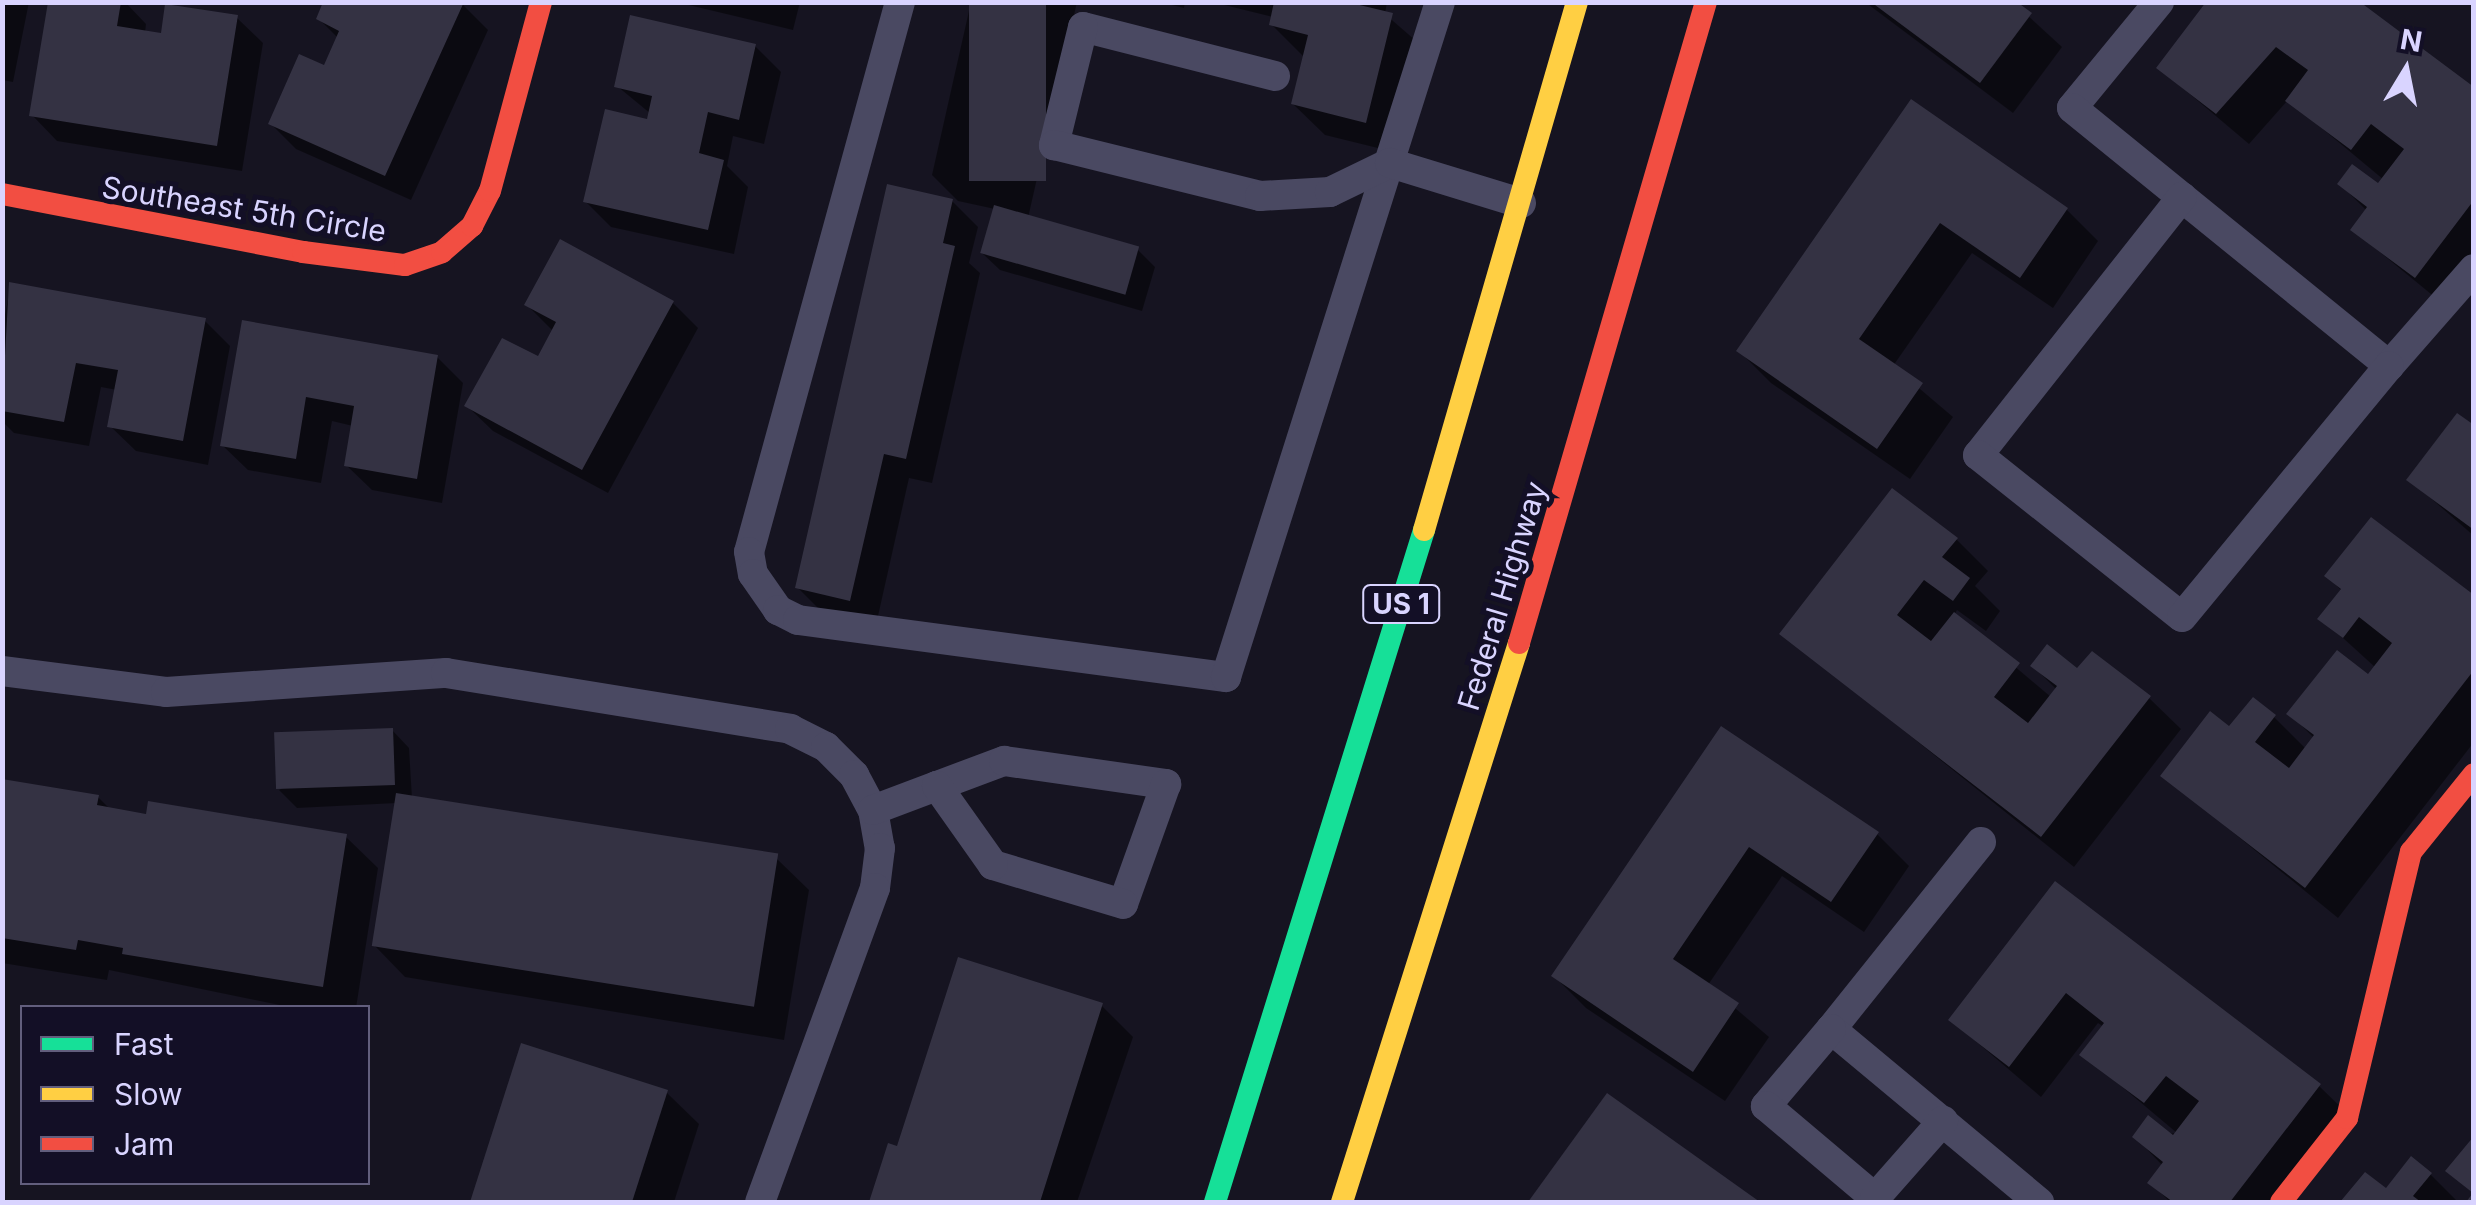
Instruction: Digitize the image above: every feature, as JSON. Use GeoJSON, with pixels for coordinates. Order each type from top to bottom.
{"type":"FeatureCollection","features":[{"type":"Feature","properties":{"kind":"main road","name":"Southeast 5th Circle"},"geometry":{"type":"LineString","coordinates":[[2,194],[302,252],[405,264],[442,252],[472,226],[490,191],[541,2]]}},
{"type":"Feature","properties":{"kind":"main road","name":"US 1"},"geometry":{"type":"LineString","coordinates":[[1215,1202],[1521,202],[1577,2]]}},
{"type":"Feature","properties":{"kind":"main road","name":"Federal Highway"},"geometry":{"type":"LineString","coordinates":[[1342,1202],[1540,574],[1706,2]]}},
{"type":"Feature","properties":{"kind":"main road"},"geometry":{"type":"LineString","coordinates":[[2281,1202],[2348,1118],[2411,852],[2472,780]]}},
{"type":"Feature","properties":{"kind":"lane"},"geometry":{"type":"LineString","coordinates":[[900,2],[749,552],[763,594],[798,620],[1226,677],[1440,2]]}},
{"type":"Feature","properties":{"kind":"lane"},"geometry":{"type":"LineString","coordinates":[[2159,2],[2072,108],[2389,366]]}},
{"type":"Feature","properties":{"kind":"lane"},"geometry":{"type":"LineString","coordinates":[[1275,76],[1083,27],[1054,145],[1260,196],[1330,192],[1390,162],[1521,202]]}},
{"type":"Feature","properties":{"kind":"lane"},"geometry":{"type":"LineString","coordinates":[[2182,197],[1978,455],[2182,617],[2474,269]]}},
{"type":"Feature","properties":{"kind":"lane"},"geometry":{"type":"LineString","coordinates":[[2,671],[166,692],[446,672],[790,729],[826,746],[854,775],[874,810],[880,848],[875,888],[760,1202]]}},
{"type":"Feature","properties":{"kind":"lane"},"geometry":{"type":"LineString","coordinates":[[874,810],[937,786],[1004,761],[1166,784],[1122,904],[993,865],[937,786]]}},
{"type":"Feature","properties":{"kind":"lane"},"geometry":{"type":"LineString","coordinates":[[1943,1121],[1873,1200],[1766,1106],[1981,842]]}},
{"type":"Feature","properties":{"kind":"lane"},"geometry":{"type":"LineString","coordinates":[[1831,1028],[2039,1202]]}},
{"type":"Feature","properties":{"kind":"building"},"geometry":{"type":"Polygon","coordinates":[[[48,2],[121,2],[117,26],[161,33],[165,4],[238,15],[217,146],[29,116],[48,2]]]}},
{"type":"Feature","properties":{"kind":"building"},"geometry":{"type":"Polygon","coordinates":[[[323,2],[464,2],[385,176],[268,124],[299,54],[324,65],[339,31],[316,19],[323,2]]]}},
{"type":"Feature","properties":{"kind":"building"},"geometry":{"type":"Polygon","coordinates":[[[969,2],[1046,2],[1046,181],[969,181],[969,2]]]}},
{"type":"Feature","properties":{"kind":"building"},"geometry":{"type":"Polygon","coordinates":[[[1274,2],[1347,2],[1393,13],[1366,123],[1291,104],[1308,35],[1269,25],[1274,2]]]}},
{"type":"Feature","properties":{"kind":"building"},"geometry":{"type":"Polygon","coordinates":[[[1871,2],[2017,2],[2032,13],[1980,83],[1871,2]]]}},
{"type":"Feature","properties":{"kind":"building"},"geometry":{"type":"Polygon","coordinates":[[[2206,2],[2360,2],[2474,87],[2474,200],[2415,278],[2350,230],[2367,207],[2337,184],[2352,164],[2378,183],[2404,149],[2371,124],[2351,150],[2285,101],[2308,70],[2276,47],[2216,114],[2156,68],[2206,2]]]}},
{"type":"Feature","properties":{"kind":"building"},"geometry":{"type":"Polygon","coordinates":[[[630,15],[756,44],[739,120],[708,112],[699,153],[724,160],[708,230],[583,202],[605,109],[647,119],[652,96],[614,87],[630,15]]]}},
{"type":"Feature","properties":{"kind":"building"},"geometry":{"type":"Polygon","coordinates":[[[1911,99],[2068,208],[2020,278],[1940,223],[1859,339],[1923,383],[1877,449],[1736,351],[1911,99]]]}},
{"type":"Feature","properties":{"kind":"building"},"geometry":{"type":"Polygon","coordinates":[[[887,184],[953,199],[943,243],[955,246],[906,459],[884,454],[850,601],[795,588],[887,184]]]}},
{"type":"Feature","properties":{"kind":"building"},"geometry":{"type":"Polygon","coordinates":[[[994,205],[1139,247],[1125,295],[980,253],[994,205]]]}},
{"type":"Feature","properties":{"kind":"building"},"geometry":{"type":"Polygon","coordinates":[[[560,239],[674,301],[582,470],[464,406],[502,338],[538,356],[556,322],[524,305],[560,239]]]}},
{"type":"Feature","properties":{"kind":"building"},"geometry":{"type":"Polygon","coordinates":[[[9,282],[206,318],[183,441],[107,427],[118,370],[76,363],[64,422],[2,411],[9,282]]]}},
{"type":"Feature","properties":{"kind":"building"},"geometry":{"type":"Polygon","coordinates":[[[242,320],[438,355],[417,479],[344,466],[354,406],[306,397],[296,459],[220,446],[242,320]]]}},
{"type":"Feature","properties":{"kind":"building"},"geometry":{"type":"Polygon","coordinates":[[[2457,413],[2474,425],[2474,530],[2406,480],[2457,413]]]}},
{"type":"Feature","properties":{"kind":"building"},"geometry":{"type":"Polygon","coordinates":[[[1892,488],[1958,538],[1942,557],[1970,578],[1953,601],[1924,580],[1897,615],[1931,641],[1954,612],[2020,663],[1994,697],[2028,723],[2057,686],[2030,666],[2047,644],[2077,668],[2092,651],[2151,696],[2041,837],[1779,634],[1892,488]]]}},
{"type":"Feature","properties":{"kind":"building"},"geometry":{"type":"Polygon","coordinates":[[[2371,517],[2474,595],[2474,670],[2305,888],[2160,776],[2210,711],[2229,726],[2253,697],[2276,715],[2255,742],[2289,768],[2314,735],[2286,714],[2337,650],[2368,674],[2392,643],[2359,617],[2343,638],[2317,619],[2341,589],[2324,576],[2371,517]]]}},
{"type":"Feature","properties":{"kind":"building"},"geometry":{"type":"Polygon","coordinates":[[[1721,726],[1879,832],[1831,902],[1749,847],[1673,959],[1739,1003],[1693,1072],[1551,976],[1721,726]]]}},
{"type":"Feature","properties":{"kind":"building"},"geometry":{"type":"Polygon","coordinates":[[[393,728],[395,785],[276,789],[274,732],[393,728]]]}},
{"type":"Feature","properties":{"kind":"building"},"geometry":{"type":"Polygon","coordinates":[[[2,779],[99,795],[97,805],[146,814],[148,801],[347,834],[323,987],[122,954],[123,948],[78,940],[76,950],[2,938],[2,779]]]}},
{"type":"Feature","properties":{"kind":"building"},"geometry":{"type":"Polygon","coordinates":[[[396,793],[778,854],[754,1007],[372,946],[396,793]]]}},
{"type":"Feature","properties":{"kind":"building"},"geometry":{"type":"Polygon","coordinates":[[[2055,881],[2321,1084],[2230,1202],[2173,1202],[2147,1183],[2163,1162],[2132,1137],[2148,1115],[2173,1135],[2199,1101],[2166,1076],[2144,1103],[2079,1055],[2104,1023],[2066,993],[2009,1067],[1948,1020],[2055,881]]]}},
{"type":"Feature","properties":{"kind":"building"},"geometry":{"type":"Polygon","coordinates":[[[958,957],[1103,1003],[1040,1202],[869,1202],[888,1143],[897,1146],[958,957]]]}},
{"type":"Feature","properties":{"kind":"building"},"geometry":{"type":"Polygon","coordinates":[[[521,1043],[668,1090],[632,1202],[470,1202],[521,1043]]]}},
{"type":"Feature","properties":{"kind":"building"},"geometry":{"type":"Polygon","coordinates":[[[1607,1093],[1760,1202],[1528,1202],[1607,1093]]]}},
{"type":"Feature","properties":{"kind":"building"},"geometry":{"type":"Polygon","coordinates":[[[2474,1136],[2474,1202],[2466,1202],[2473,1193],[2445,1171],[2474,1136]]]}},
{"type":"Feature","properties":{"kind":"building"},"geometry":{"type":"Polygon","coordinates":[[[2411,1156],[2432,1173],[2413,1196],[2421,1202],[2340,1202],[2365,1172],[2386,1188],[2411,1156]]]}},
{"type":"Feature","properties":{"kind":"traffic: fast"},"geometry":{"type":"LineString","coordinates":[[1215,1202],[1424,530]]}},
{"type":"Feature","properties":{"kind":"traffic: slow"},"geometry":{"type":"LineString","coordinates":[[1424,530],[1577,2]]}},
{"type":"Feature","properties":{"kind":"traffic: slow"},"geometry":{"type":"LineString","coordinates":[[1342,1202],[1519,643]]}},
{"type":"Feature","properties":{"kind":"traffic: jam"},"geometry":{"type":"LineString","coordinates":[[2,194],[303,252],[405,265],[442,252],[472,226],[490,191],[541,2]]}},
{"type":"Feature","properties":{"kind":"traffic: jam"},"geometry":{"type":"LineString","coordinates":[[1519,643],[1706,2]]}},
{"type":"Feature","properties":{"kind":"traffic: jam"},"geometry":{"type":"LineString","coordinates":[[2281,1202],[2347,1118],[2411,852],[2474,774]]}}]}
